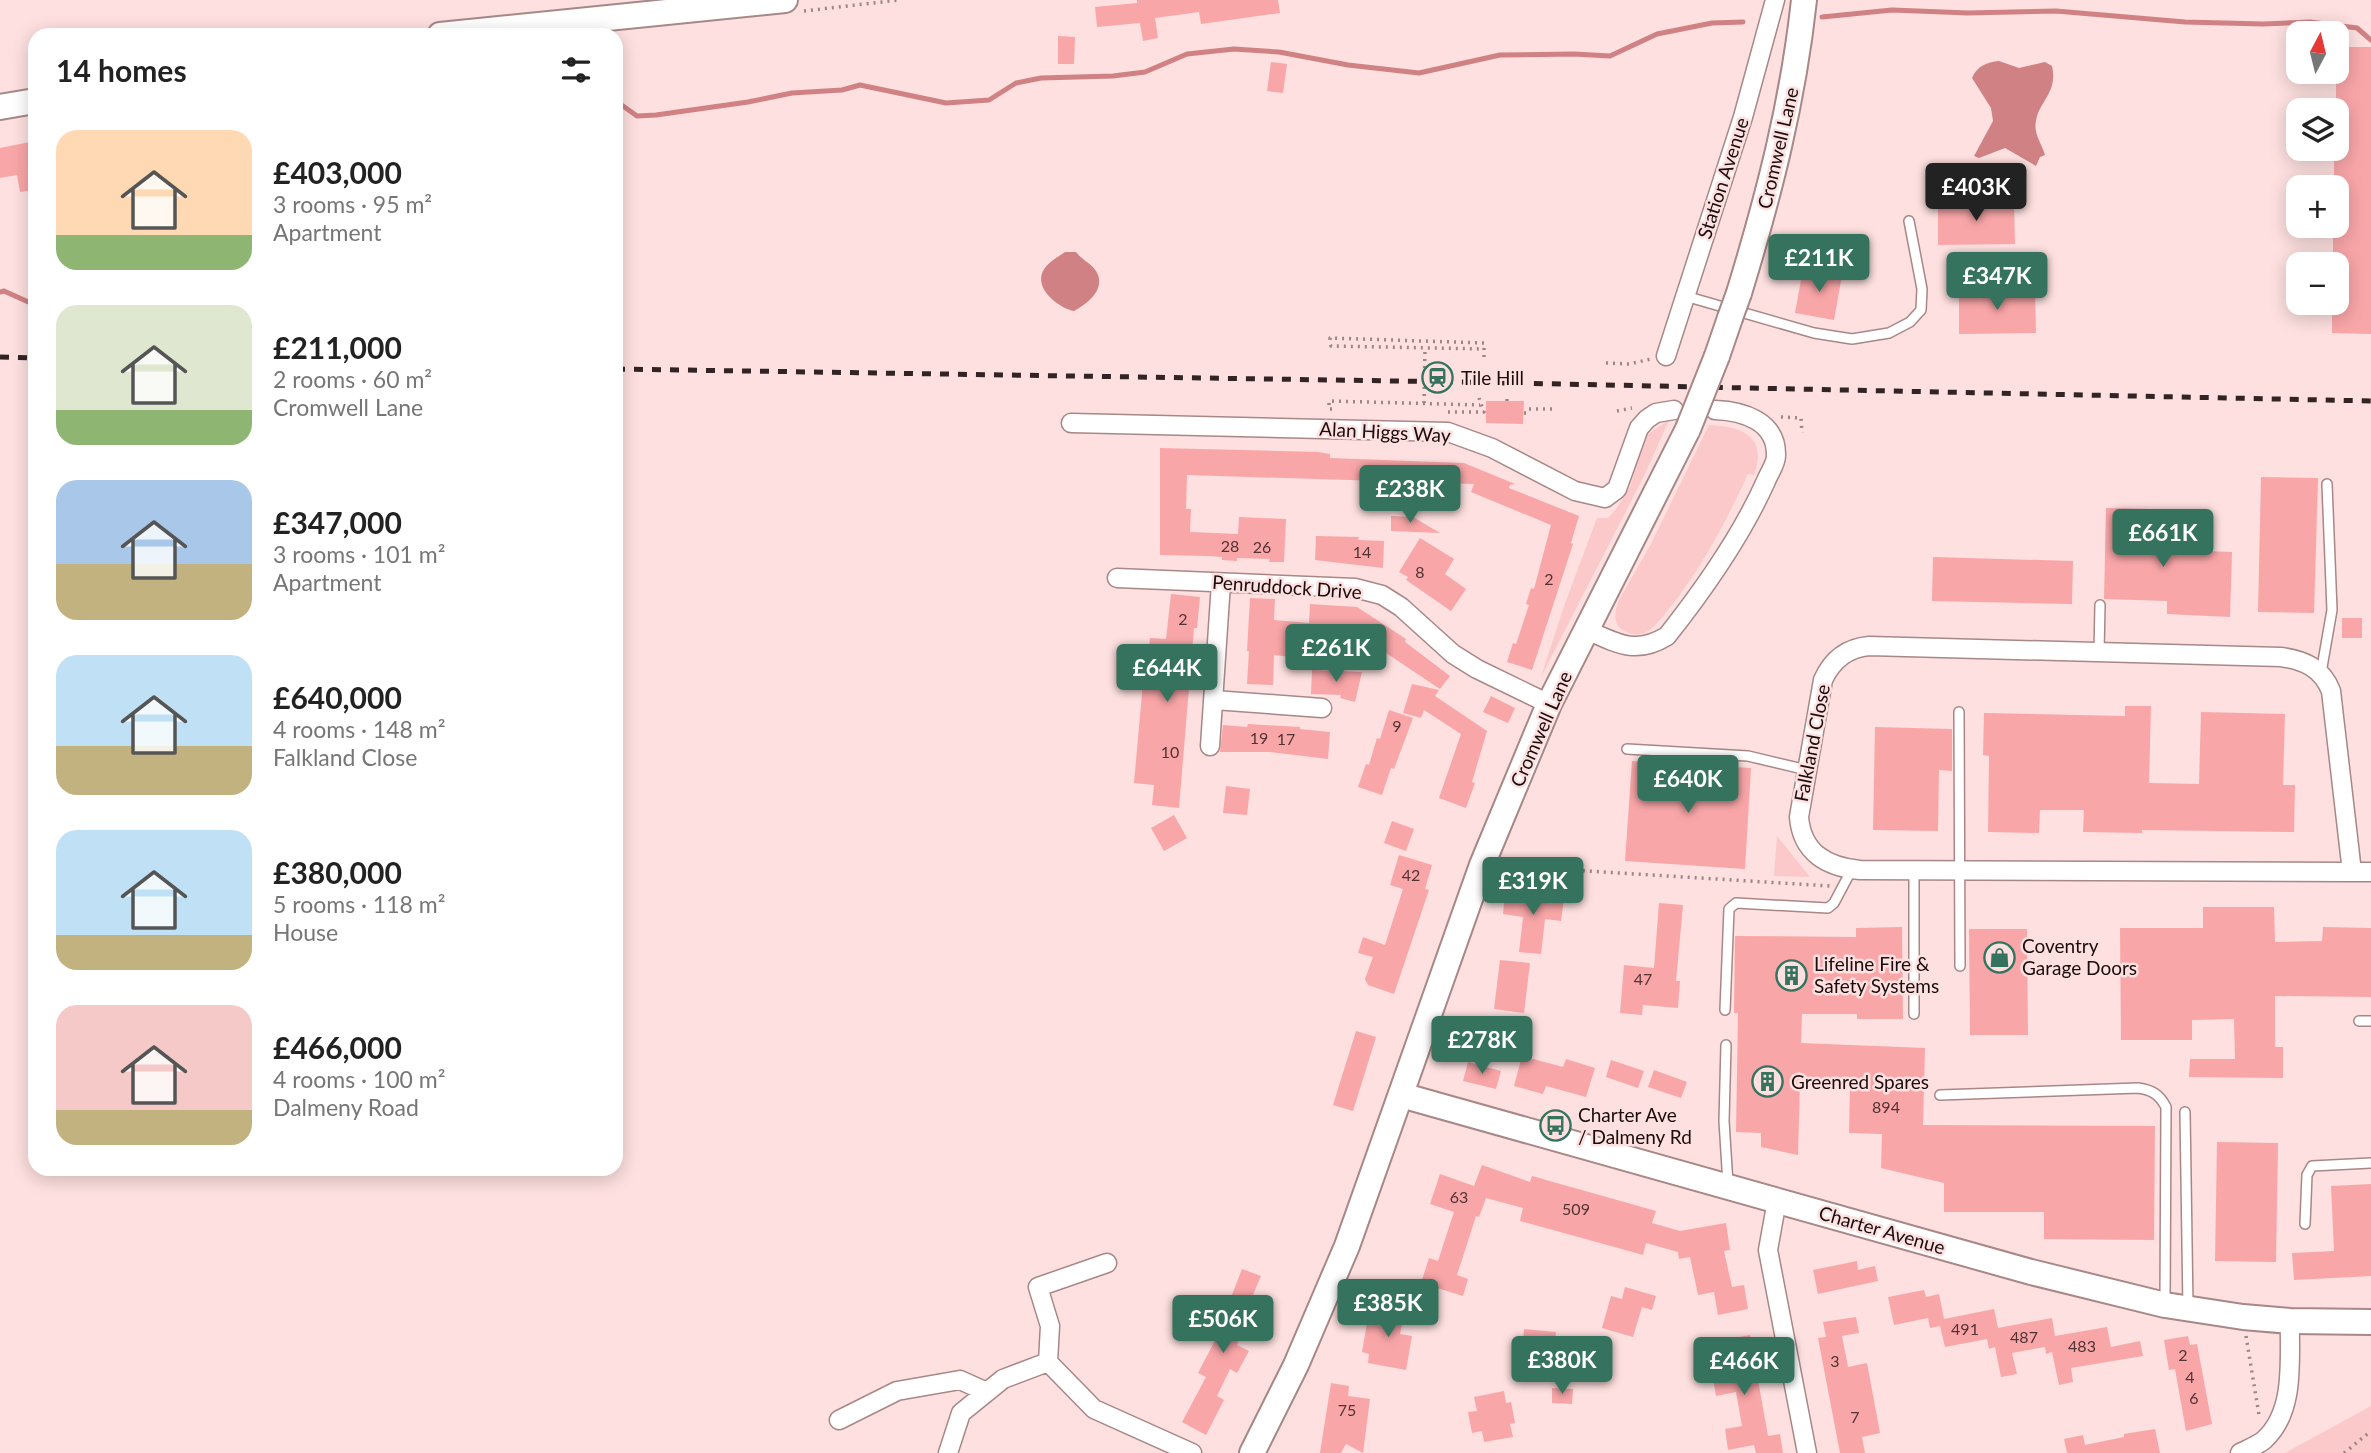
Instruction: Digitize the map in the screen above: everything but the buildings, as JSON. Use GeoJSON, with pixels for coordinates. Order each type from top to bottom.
{"type":"FeatureCollection","features":[{"type":"Feature","properties":{"kind":"street"},"geometry":{"type":"LineString","coordinates":[[509,28],[785,0]]}},
{"type":"Feature","properties":{"kind":"street","name":"Station Avenue"},"geometry":{"type":"LineString","coordinates":[[1666,356],[1743,117],[1775,0]]}},
{"type":"Feature","properties":{"kind":"street","name":"Cromwell Lane"},"geometry":{"type":"LineString","coordinates":[[1252,1453],[1296,1365],[1347,1245],[1482,865],[1549,705],[1587,630],[1681,420],[1717,356],[1739,293],[1783,139],[1793,87],[1804,0]]}},
{"type":"Feature","properties":{"kind":"street"},"geometry":{"type":"LineString","coordinates":[[0,107],[28,102]]}},
{"type":"Feature","properties":{"kind":"street"},"geometry":{"type":"LineString","coordinates":[[1587,630],[1631,646],[1652,645],[1667,636],[1740,532],[1776,458],[1774,437],[1761,423],[1746,414],[1715,410]]}},
{"type":"Feature","properties":{"kind":"street","name":"Alan Higgs Way"},"geometry":{"type":"LineString","coordinates":[[1071,423],[1448,432],[1492,448],[1575,491],[1605,498],[1616,489],[1639,428],[1647,419],[1656,412],[1681,420]]}},
{"type":"Feature","properties":{"kind":"street","name":"Penruddock Drive"},"geometry":{"type":"LineString","coordinates":[[1117,578],[1355,588],[1382,595],[1401,607],[1453,654],[1476,669],[1549,705]]}},
{"type":"Feature","properties":{"kind":"street"},"geometry":{"type":"LineString","coordinates":[[1210,746],[1221,583]]}},
{"type":"Feature","properties":{"kind":"street","name":"Falkland Close"},"geometry":{"type":"LineString","coordinates":[[2321,673],[2308,664],[2291,658],[1869,646],[1852,650],[1832,663],[1823,680],[1799,817],[1803,838],[1807,846],[1822,859],[1839,867],[1852,869],[2371,872]]}},
{"type":"Feature","properties":{"kind":"street"},"geometry":{"type":"LineString","coordinates":[[2321,673],[2328,683],[2333,701],[2352,872]]}},
{"type":"Feature","properties":{"kind":"street"},"geometry":{"type":"LineString","coordinates":[[1214,700],[1322,708]]}},
{"type":"Feature","properties":{"kind":"street","name":"Charter Avenue"},"geometry":{"type":"LineString","coordinates":[[1401,1095],[2031,1272],[2176,1307],[2290,1321],[2371,1322]]}},
{"type":"Feature","properties":{"kind":"street"},"geometry":{"type":"LineString","coordinates":[[1777,1200],[1768,1251],[1807,1453]]}},
{"type":"Feature","properties":{"kind":"street"},"geometry":{"type":"LineString","coordinates":[[1107,1263],[1038,1287],[1050,1326],[1048,1362],[1094,1409],[1192,1453]]}},
{"type":"Feature","properties":{"kind":"street"},"geometry":{"type":"LineString","coordinates":[[2241,1453],[2264,1440],[2276,1424],[2287,1398],[2290,1321]]}},
{"type":"Feature","properties":{"kind":"street"},"geometry":{"type":"LineString","coordinates":[[948,1453],[961,1413],[1003,1379],[1048,1362]]}},
{"type":"Feature","properties":{"kind":"street"},"geometry":{"type":"LineString","coordinates":[[839,1420],[897,1391],[960,1380],[987,1392]]}},
{"type":"Feature","properties":{"kind":"lane"},"geometry":{"type":"LineString","coordinates":[[1685,296],[1814,333],[1852,339],[1889,333],[1910,322],[1921,310],[1922,289],[1909,220]]}},
{"type":"Feature","properties":{"kind":"lane"},"geometry":{"type":"LineString","coordinates":[[2321,673],[2332,610],[2327,484]]}},
{"type":"Feature","properties":{"kind":"lane"},"geometry":{"type":"LineString","coordinates":[[2099,652],[2100,605]]}},
{"type":"Feature","properties":{"kind":"lane"},"geometry":{"type":"LineString","coordinates":[[1959,712],[1960,966]]}},
{"type":"Feature","properties":{"kind":"lane"},"geometry":{"type":"LineString","coordinates":[[1626,749],[1748,756],[1807,770]]}},
{"type":"Feature","properties":{"kind":"lane"},"geometry":{"type":"LineString","coordinates":[[1725,1010],[1729,909],[1736,903],[1828,908],[1835,903],[1852,869]]}},
{"type":"Feature","properties":{"kind":"lane"},"geometry":{"type":"LineString","coordinates":[[1914,870],[1914,1014]]}},
{"type":"Feature","properties":{"kind":"lane"},"geometry":{"type":"LineString","coordinates":[[2359,1021],[2371,1021]]}},
{"type":"Feature","properties":{"kind":"lane"},"geometry":{"type":"LineString","coordinates":[[1726,1045],[1724,1121],[1728,1186]]}},
{"type":"Feature","properties":{"kind":"lane"},"geometry":{"type":"LineString","coordinates":[[1940,1095],[2138,1088],[2157,1094],[2166,1107],[2176,1307]]}},
{"type":"Feature","properties":{"kind":"lane"},"geometry":{"type":"LineString","coordinates":[[2176,1307],[2185,1112]]}},
{"type":"Feature","properties":{"kind":"lane"},"geometry":{"type":"LineString","coordinates":[[2305,1224],[2307,1175],[2312,1166],[2371,1163]]}},
{"type":"Feature","properties":{"kind":"path"},"geometry":{"type":"LineString","coordinates":[[1483,357],[1484,349],[1484,343],[1330,338],[1331,346],[1484,349]]}},
{"type":"Feature","properties":{"kind":"path"},"geometry":{"type":"LineString","coordinates":[[1424,403],[1425,348]]}},
{"type":"Feature","properties":{"kind":"path"},"geometry":{"type":"LineString","coordinates":[[1606,363],[1629,364],[1666,356]]}},
{"type":"Feature","properties":{"kind":"path"},"geometry":{"type":"LineString","coordinates":[[1438,412],[1484,412],[1479,398]]}},
{"type":"Feature","properties":{"kind":"path"},"geometry":{"type":"LineString","coordinates":[[1342,410],[1329,409],[1329,401],[1480,405]]}},
{"type":"Feature","properties":{"kind":"path"},"geometry":{"type":"LineString","coordinates":[[1524,413],[1556,410]]}},
{"type":"Feature","properties":{"kind":"path"},"geometry":{"type":"LineString","coordinates":[[1482,865],[1843,887]]}},
{"type":"Feature","properties":{"kind":"path"},"geometry":{"type":"LineString","coordinates":[[2243,1317],[2264,1440]]}},
{"type":"Feature","properties":{"kind":"path"},"geometry":{"type":"LineString","coordinates":[[2344,1453],[2371,1432]]}},
{"type":"Feature","properties":{"kind":"shaded area"},"geometry":{"type":"Polygon","coordinates":[[[1999,61],[2019,68],[2045,62],[2052,66],[2050,90],[2035,125],[2045,155],[2040,157],[2036,166],[2005,148],[1979,158],[1974,156],[1993,121],[1991,108],[1972,78],[1983,65],[1999,61]]]}},
{"type":"Feature","properties":{"kind":"shaded area"},"geometry":{"type":"Polygon","coordinates":[[[1065,252],[1076,252],[1094,269],[1099,278],[1094,295],[1074,311],[1050,297],[1041,278],[1045,268],[1065,252]]]}},
{"type":"Feature","properties":{"kind":"shaded area"},"geometry":{"type":"Polygon","coordinates":[[[1669,420],[1645,474],[1541,677],[1597,518],[1608,518],[1617,508],[1630,487],[1641,448],[1648,434],[1669,420]]]}},
{"type":"Feature","properties":{"kind":"shaded area"},"geometry":{"type":"Polygon","coordinates":[[[1709,425],[1732,428],[1749,436],[1758,451],[1754,475],[1748,474],[1706,555],[1661,619],[1645,633],[1626,632],[1619,627],[1616,620],[1619,600],[1651,544],[1709,425]]]}},
{"type":"Feature","properties":{"kind":"shaded area"},"geometry":{"type":"Polygon","coordinates":[[[1777,836],[1810,877],[1774,876],[1777,836]]]}},
{"type":"Feature","properties":{"kind":"shaded area"},"geometry":{"type":"Polygon","coordinates":[[[2371,1406],[2371,1453],[2285,1453],[2371,1406]]]}},
{"type":"Feature","properties":{"kind":"waterway"},"geometry":{"type":"LineString","coordinates":[[1822,17],[1892,10],[1968,13],[2056,11],[2185,22],[2310,22],[2357,28],[2371,40]]}},
{"type":"Feature","properties":{"kind":"waterway"},"geometry":{"type":"LineString","coordinates":[[623,106],[637,116],[656,115],[792,93],[842,90],[860,85],[946,103],[989,100],[1016,83],[1041,78],[1113,76],[1145,72],[1187,54],[1234,49],[1279,52],[1348,65],[1419,73],[1500,55],[1610,56],[1657,34],[1712,23],[1743,22]]}},
{"type":"Feature","properties":{"kind":"waterway"},"geometry":{"type":"LineString","coordinates":[[0,292],[4,291],[28,302]]}},
{"type":"Feature","properties":{"kind":"railway"},"geometry":{"type":"LineString","coordinates":[[0,357],[28,358]]}},
{"type":"Feature","properties":{"kind":"railway"},"geometry":{"type":"LineString","coordinates":[[623,369],[1463,382],[2371,401]]}},
{"type":"Feature","properties":{"kind":"place","name":"Tile Hill"},"geometry":{"type":"Point","coordinates":[1438,378]}},
{"type":"Feature","properties":{"kind":"place","name":"Coventry Garage Doors"},"geometry":{"type":"Point","coordinates":[1999,957]}},
{"type":"Feature","properties":{"kind":"place","name":"Lifeline Fire & Safety Systems"},"geometry":{"type":"Point","coordinates":[1791,975]}},
{"type":"Feature","properties":{"kind":"place","name":"Greenred Spares"},"geometry":{"type":"Point","coordinates":[1768,1082]}},
{"type":"Feature","properties":{"kind":"place","name":"Charter Ave / Dalmeny Rd"},"geometry":{"type":"Point","coordinates":[1555,1126]}}]}
